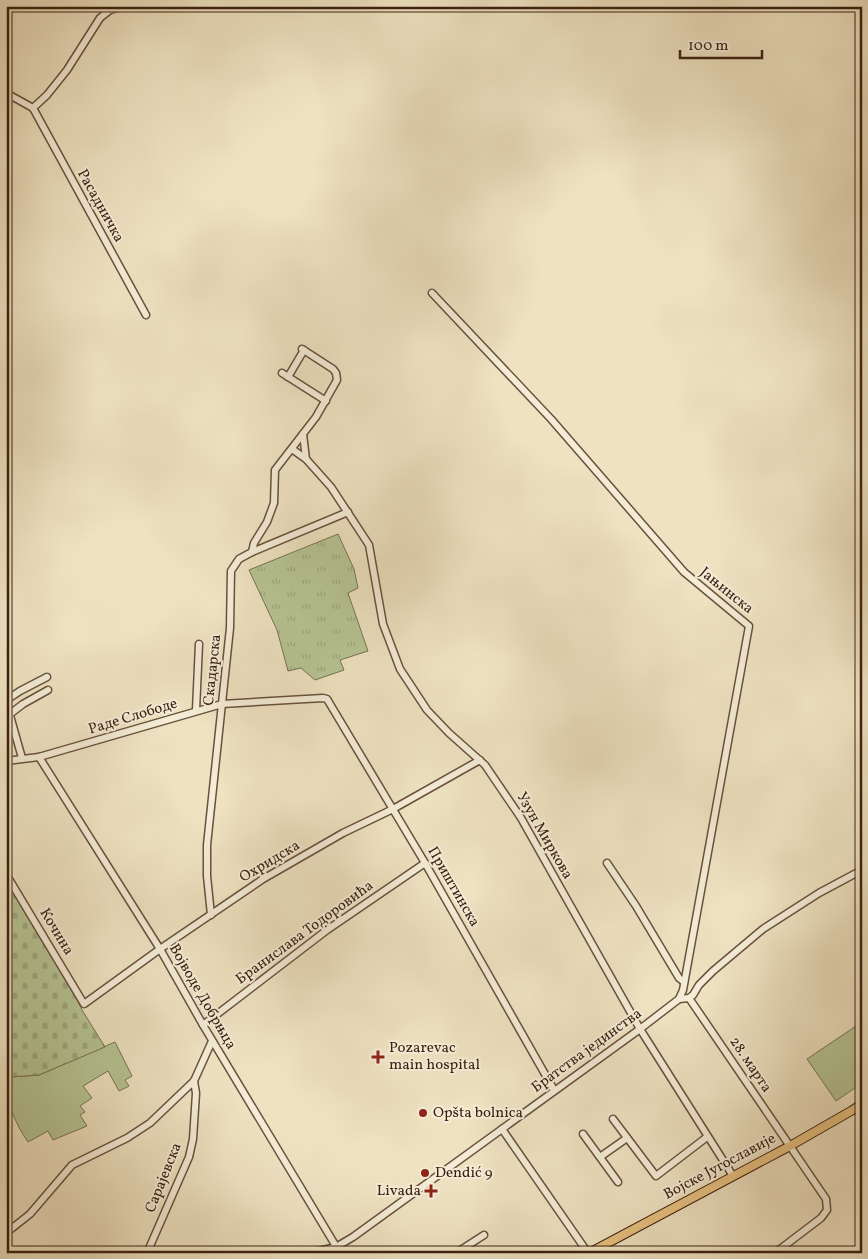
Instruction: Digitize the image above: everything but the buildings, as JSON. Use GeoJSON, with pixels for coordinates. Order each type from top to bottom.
{"type":"FeatureCollection","features":[{"type":"Feature","properties":{"kind":"main road","name":"Војске Југославије"},"geometry":{"type":"LineString","coordinates":[[589,1253],[790,1146],[862,1104]]}},
{"type":"Feature","properties":{"kind":"street"},"geometry":{"type":"LineString","coordinates":[[6,94],[33,108],[47,95],[67,70],[100,18],[110,10],[125,6]]}},
{"type":"Feature","properties":{"kind":"street","name":"Расадничка"},"geometry":{"type":"LineString","coordinates":[[33,108],[146,315]]}},
{"type":"Feature","properties":{"kind":"street","name":"Јањинска"},"geometry":{"type":"LineString","coordinates":[[432,293],[551,419],[684,572],[749,626],[684,982],[679,999]]}},
{"type":"Feature","properties":{"kind":"street","name":"Скадарска"},"geometry":{"type":"LineString","coordinates":[[211,915],[206,845],[230,628],[231,571],[239,559],[252,552],[254,543],[267,522],[274,503],[275,470],[326,401],[337,380],[333,368],[303,350],[285,375],[326,401]]}},
{"type":"Feature","properties":{"kind":"street"},"geometry":{"type":"LineString","coordinates":[[303,432],[306,459]]}},
{"type":"Feature","properties":{"kind":"street","name":"Узун Миркова"},"geometry":{"type":"LineString","coordinates":[[292,448],[306,459],[331,487],[369,545],[383,624],[400,669],[427,710],[449,733],[480,760],[522,818],[640,1029],[733,1176]]}},
{"type":"Feature","properties":{"kind":"street"},"geometry":{"type":"LineString","coordinates":[[252,552],[348,512]]}},
{"type":"Feature","properties":{"kind":"street"},"geometry":{"type":"LineString","coordinates":[[196,710],[199,644]]}},
{"type":"Feature","properties":{"kind":"street"},"geometry":{"type":"LineString","coordinates":[[22,758],[7,706],[8,700],[20,691],[47,677]]}},
{"type":"Feature","properties":{"kind":"street"},"geometry":{"type":"LineString","coordinates":[[10,714],[23,704],[48,690]]}},
{"type":"Feature","properties":{"kind":"street","name":"Раде Слободе"},"geometry":{"type":"LineString","coordinates":[[6,761],[40,757],[125,733],[196,710],[222,704],[327,699]]}},
{"type":"Feature","properties":{"kind":"street","name":"Приштинска"},"geometry":{"type":"LineString","coordinates":[[327,699],[425,863],[554,1090]]}},
{"type":"Feature","properties":{"kind":"street","name":"Војводе Добрњца"},"geometry":{"type":"LineString","coordinates":[[40,757],[160,949],[202,1025],[338,1250]]}},
{"type":"Feature","properties":{"kind":"street","name":"Охридска"},"geometry":{"type":"LineString","coordinates":[[84,1004],[160,949],[271,875],[344,833],[393,809],[480,760]]}},
{"type":"Feature","properties":{"kind":"street","name":"Бранислава Тодоровића"},"geometry":{"type":"LineString","coordinates":[[202,1025],[327,930],[425,863]]}},
{"type":"Feature","properties":{"kind":"street"},"geometry":{"type":"LineString","coordinates":[[607,863],[636,906],[679,978],[684,982]]}},
{"type":"Feature","properties":{"kind":"street"},"geometry":{"type":"LineString","coordinates":[[679,999],[689,998],[713,971],[762,929],[819,893],[862,870]]}},
{"type":"Feature","properties":{"kind":"street","name":"Кочина"},"geometry":{"type":"LineString","coordinates":[[6,874],[84,1004]]}},
{"type":"Feature","properties":{"kind":"street","name":"28. марта"},"geometry":{"type":"LineString","coordinates":[[689,998],[826,1200],[827,1210],[821,1218],[775,1253]]}},
{"type":"Feature","properties":{"kind":"street","name":"Братства јединства"},"geometry":{"type":"LineString","coordinates":[[310,1253],[338,1250],[679,999]]}},
{"type":"Feature","properties":{"kind":"street"},"geometry":{"type":"LineString","coordinates":[[6,1233],[30,1214],[72,1165],[127,1138],[150,1123],[194,1081],[212,1041]]}},
{"type":"Feature","properties":{"kind":"street","name":"Сарајевска"},"geometry":{"type":"LineString","coordinates":[[147,1253],[189,1157],[193,1139],[196,1093],[194,1081]]}},
{"type":"Feature","properties":{"kind":"street"},"geometry":{"type":"LineString","coordinates":[[613,1120],[656,1176],[707,1137]]}},
{"type":"Feature","properties":{"kind":"street"},"geometry":{"type":"LineString","coordinates":[[502,1128],[589,1253]]}},
{"type":"Feature","properties":{"kind":"street"},"geometry":{"type":"LineString","coordinates":[[583,1134],[618,1182]]}},
{"type":"Feature","properties":{"kind":"street"},"geometry":{"type":"LineString","coordinates":[[600,1157],[627,1138]]}},
{"type":"Feature","properties":{"kind":"street"},"geometry":{"type":"LineString","coordinates":[[456,1253],[484,1236]]}},
{"type":"Feature","properties":{"kind":"street"},"geometry":{"type":"LineString","coordinates":[[6,1246],[8,1253]]}},
{"type":"Feature","properties":{"kind":"green space"},"geometry":{"type":"Polygon","coordinates":[[[338,534],[354,569],[358,588],[348,593],[368,651],[340,660],[344,670],[315,680],[301,668],[288,671],[277,630],[249,570],[338,534]]]}},
{"type":"Feature","properties":{"kind":"green space"},"geometry":{"type":"Polygon","coordinates":[[[6,880],[70,984],[82,1010],[105,1047],[39,1075],[10,1077],[6,1071],[6,880]]]}},
{"type":"Feature","properties":{"kind":"green space"},"geometry":{"type":"Polygon","coordinates":[[[862,1022],[862,1083],[836,1101],[807,1059],[862,1022]]]}},
{"type":"Feature","properties":{"kind":"green space"},"geometry":{"type":"Polygon","coordinates":[[[115,1042],[132,1076],[125,1080],[129,1086],[119,1091],[108,1071],[83,1086],[92,1098],[80,1106],[85,1112],[80,1115],[87,1126],[53,1140],[48,1131],[28,1142],[12,1113],[6,1081],[10,1077],[39,1075],[115,1042]]]}},
{"type":"Feature","properties":{"kind":"place","name":"Pozarevac main hospital"},"geometry":{"type":"Point","coordinates":[378,1057]}},
{"type":"Feature","properties":{"kind":"place","name":"Opšta bolnica"},"geometry":{"type":"Point","coordinates":[423,1113]}},
{"type":"Feature","properties":{"kind":"place","name":"Dendić 9"},"geometry":{"type":"Point","coordinates":[425,1173]}},
{"type":"Feature","properties":{"kind":"place","name":"Livada"},"geometry":{"type":"Point","coordinates":[431,1191]}}]}
